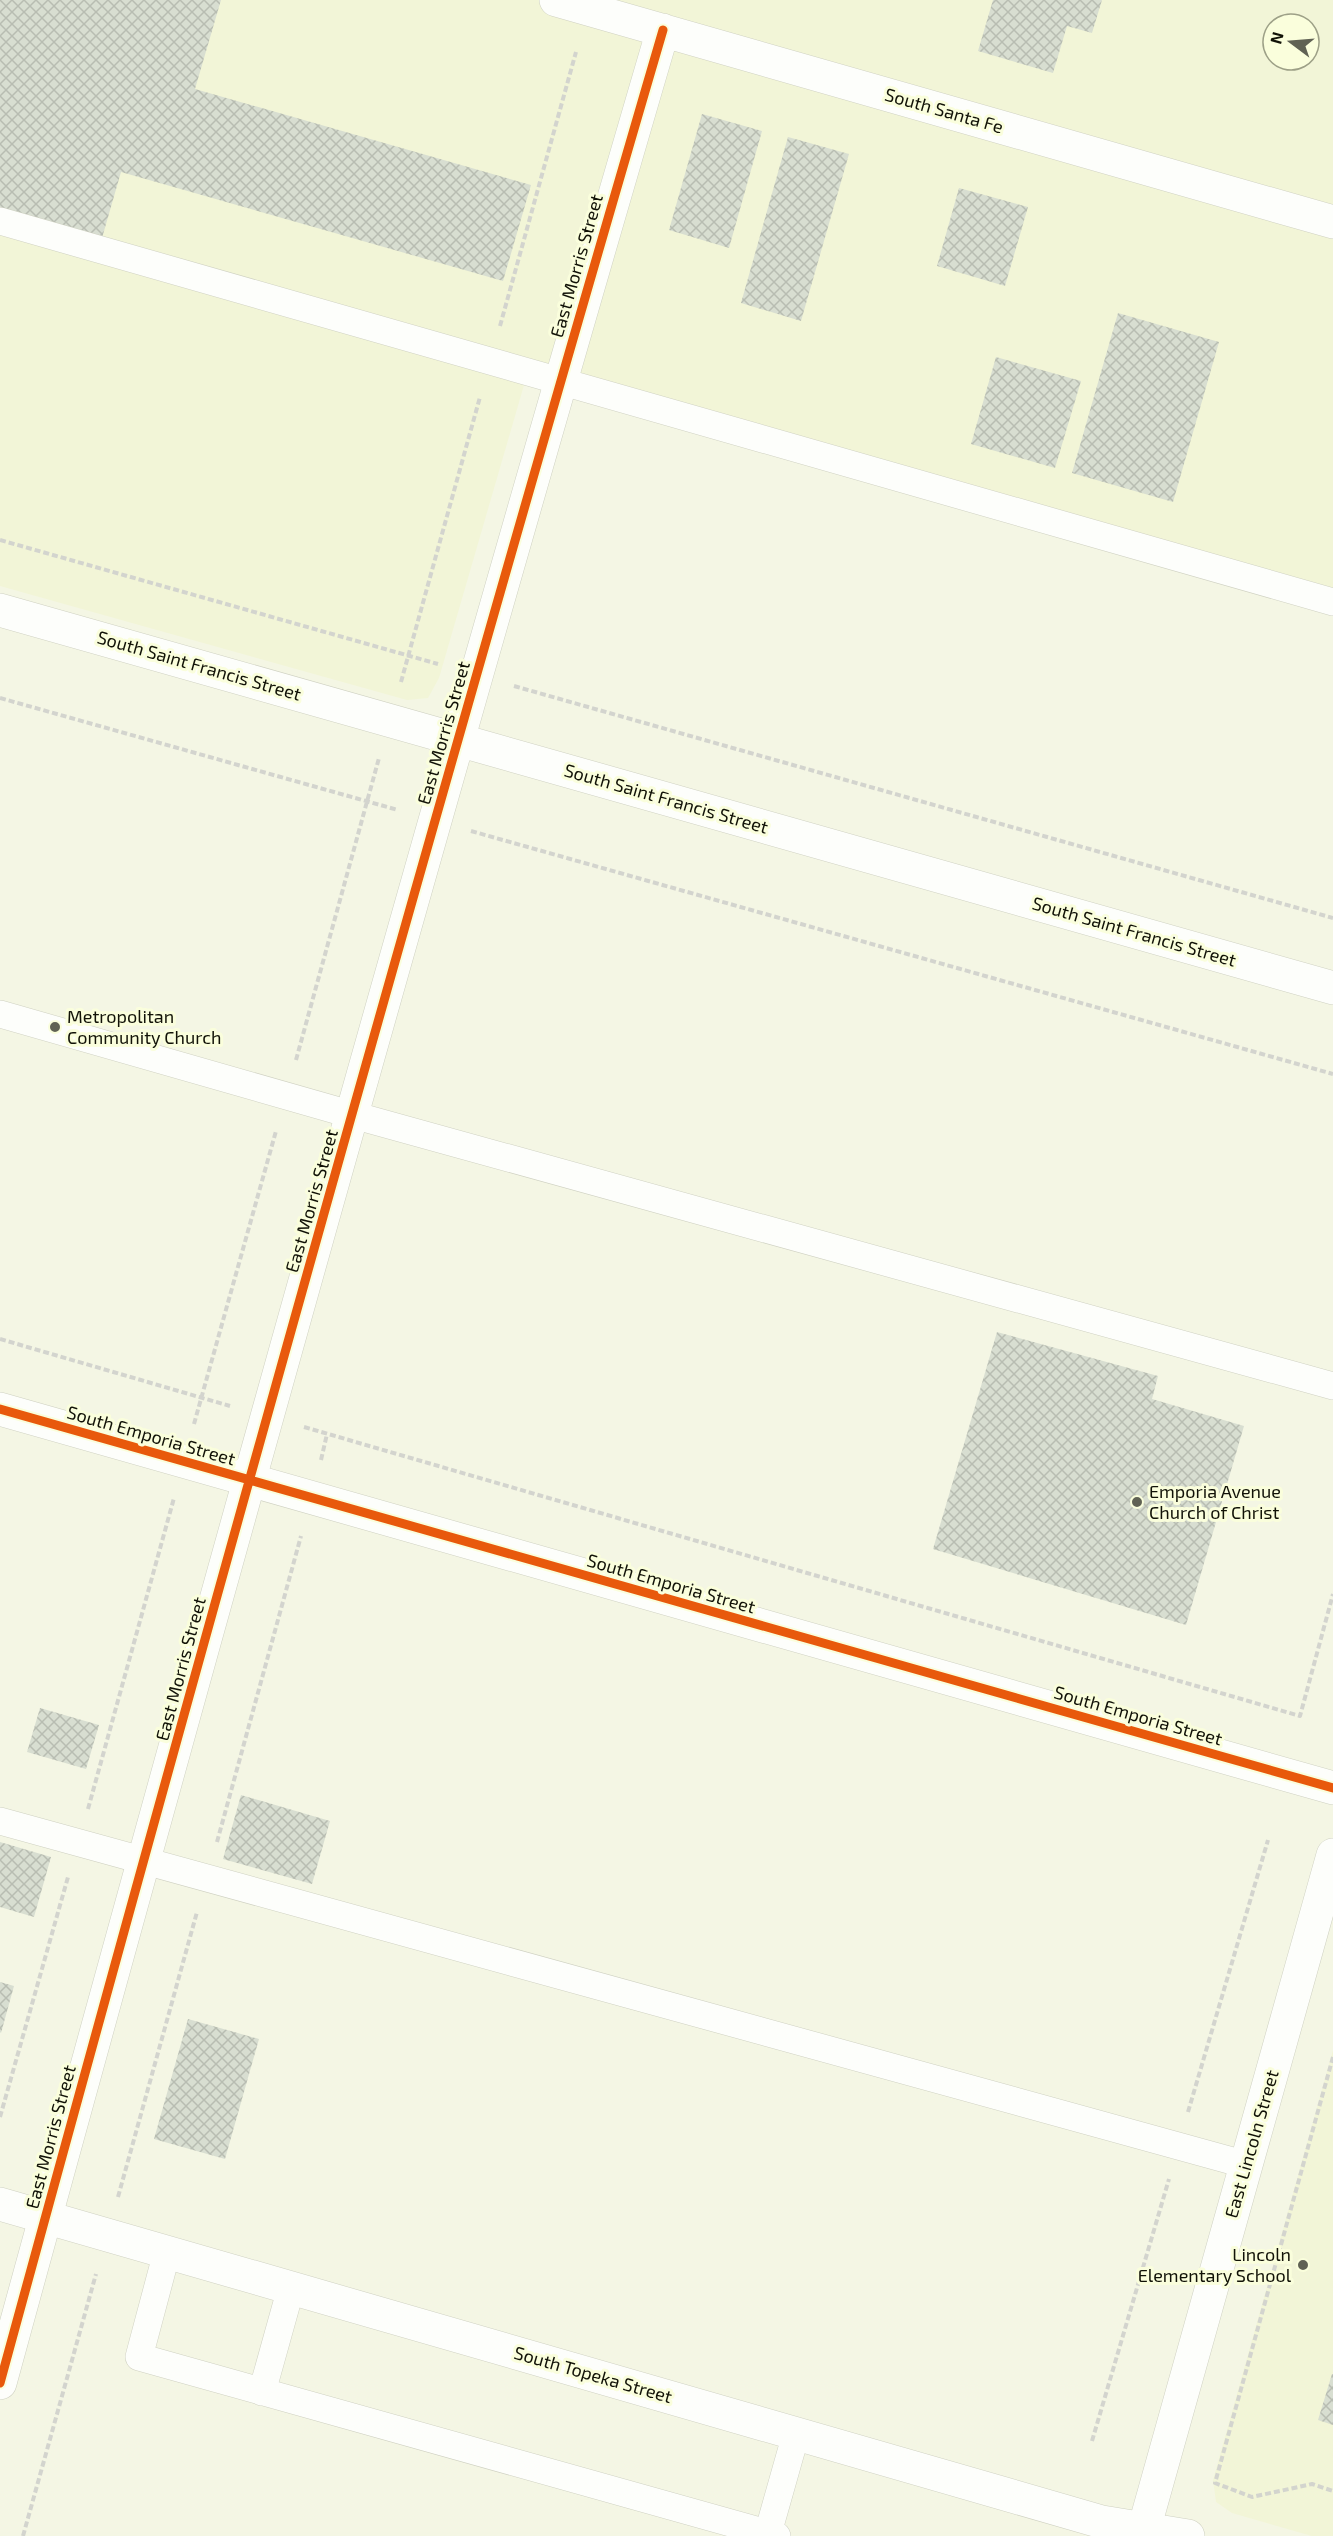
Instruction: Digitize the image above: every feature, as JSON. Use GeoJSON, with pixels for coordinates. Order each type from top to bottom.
{"type":"FeatureCollection","features":[{"type":"Feature","properties":{"kind":"street","name":"South Santa Fe"},"geometry":{"type":"LineString","coordinates":[[556,0],[1333,222]]}},
{"type":"Feature","properties":{"kind":"street","name":"East Morris Street"},"geometry":{"type":"LineString","coordinates":[[0,2383],[353,1115],[560,381],[663,30]]}},
{"type":"Feature","properties":{"kind":"street","name":"South Saint Francis Street"},"geometry":{"type":"LineString","coordinates":[[0,610],[1333,988]]}},
{"type":"Feature","properties":{"kind":"street","name":"South Emporia Street"},"geometry":{"type":"LineString","coordinates":[[0,1409],[1333,1788]]}},
{"type":"Feature","properties":{"kind":"street","name":"East Lincoln Street"},"geometry":{"type":"LineString","coordinates":[[1143,2532],[1333,1855]]}},
{"type":"Feature","properties":{"kind":"street","name":"South Topeka Street"},"geometry":{"type":"LineString","coordinates":[[0,2204],[1102,2522],[1143,2532],[1188,2536]]}},
{"type":"Feature","properties":{"kind":"lane"},"geometry":{"type":"LineString","coordinates":[[0,221],[1333,602]]}},
{"type":"Feature","properties":{"kind":"lane"},"geometry":{"type":"LineString","coordinates":[[0,1014],[353,1115],[1333,1386]]}},
{"type":"Feature","properties":{"kind":"lane"},"geometry":{"type":"LineString","coordinates":[[0,1821],[1246,2165]]}},
{"type":"Feature","properties":{"kind":"lane"},"geometry":{"type":"LineString","coordinates":[[167,2252],[139,2357],[773,2535],[796,2434]]}},
{"type":"Feature","properties":{"kind":"lane"},"geometry":{"type":"LineString","coordinates":[[262,2392],[291,2288]]}},
{"type":"Feature","properties":{"kind":"path"},"geometry":{"type":"LineString","coordinates":[[0,540],[1333,918]]}},
{"type":"Feature","properties":{"kind":"path"},"geometry":{"type":"LineString","coordinates":[[0,698],[1333,1074]]}},
{"type":"Feature","properties":{"kind":"path"},"geometry":{"type":"LineString","coordinates":[[0,1339],[1299,1716],[1333,1594]]}},
{"type":"Feature","properties":{"kind":"path"},"geometry":{"type":"LineString","coordinates":[[23,2536],[207,1877],[327,1434]]}},
{"type":"Feature","properties":{"kind":"path"},"geometry":{"type":"LineString","coordinates":[[1333,2057],[1215,2483],[1252,2497],[1312,2484],[1333,2491]]}},
{"type":"Feature","properties":{"kind":"shaded area"},"geometry":{"type":"Polygon","coordinates":[[[0,0],[1333,0],[1333,597],[524,385],[439,678],[428,698],[407,700],[0,586],[0,0]]]}},
{"type":"Feature","properties":{"kind":"shaded area","name":"Lincoln Elementary School"},"geometry":{"type":"Polygon","coordinates":[[[1333,2050],[1333,2536],[1312,2536],[1232,2513],[1216,2502],[1213,2480],[1333,2050]]]}},
{"type":"Feature","properties":{"kind":"building"},"geometry":{"type":"Polygon","coordinates":[[[0,0],[221,0],[195,89],[531,185],[503,281],[121,172],[102,238],[0,208],[0,0]]]}},
{"type":"Feature","properties":{"kind":"building"},"geometry":{"type":"Polygon","coordinates":[[[993,0],[1102,0],[1092,33],[1067,26],[1053,73],[978,51],[993,0]]]}},
{"type":"Feature","properties":{"kind":"building"},"geometry":{"type":"Polygon","coordinates":[[[702,114],[762,131],[729,248],[669,230],[702,114]]]}},
{"type":"Feature","properties":{"kind":"building"},"geometry":{"type":"Polygon","coordinates":[[[788,137],[849,154],[801,321],[741,303],[788,137]]]}},
{"type":"Feature","properties":{"kind":"building"},"geometry":{"type":"Polygon","coordinates":[[[959,188],[1028,207],[1005,286],[937,266],[959,188]]]}},
{"type":"Feature","properties":{"kind":"building"},"geometry":{"type":"Polygon","coordinates":[[[1118,313],[1219,342],[1173,502],[1072,473],[1118,313]]]}},
{"type":"Feature","properties":{"kind":"building"},"geometry":{"type":"Polygon","coordinates":[[[996,357],[1081,381],[1055,468],[971,444],[996,357]]]}},
{"type":"Feature","properties":{"kind":"building","name":"Emporia Avenue Church of Christ"},"geometry":{"type":"Polygon","coordinates":[[[997,1332],[1158,1376],[1152,1399],[1244,1426],[1186,1625],[933,1549],[997,1332]]]}},
{"type":"Feature","properties":{"kind":"building"},"geometry":{"type":"Polygon","coordinates":[[[40,1708],[99,1725],[86,1769],[27,1752],[40,1708]]]}},
{"type":"Feature","properties":{"kind":"building"},"geometry":{"type":"Polygon","coordinates":[[[241,1795],[330,1821],[312,1884],[223,1859],[241,1795]]]}},
{"type":"Feature","properties":{"kind":"building"},"geometry":{"type":"Polygon","coordinates":[[[0,1842],[51,1857],[34,1917],[0,1907],[0,1842]]]}},
{"type":"Feature","properties":{"kind":"building"},"geometry":{"type":"Polygon","coordinates":[[[0,1982],[14,1986],[1,2033],[0,2032],[0,1982]]]}},
{"type":"Feature","properties":{"kind":"building"},"geometry":{"type":"Polygon","coordinates":[[[188,2019],[259,2039],[225,2159],[154,2139],[188,2019]]]}},
{"type":"Feature","properties":{"kind":"building"},"geometry":{"type":"Polygon","coordinates":[[[1333,2374],[1333,2425],[1318,2420],[1333,2374]]]}},
{"type":"Feature","properties":{"kind":"cycle path"},"geometry":{"type":"LineString","coordinates":[[0,2383],[326,1205],[663,30]]}},
{"type":"Feature","properties":{"kind":"cycle path"},"geometry":{"type":"LineString","coordinates":[[0,1409],[1333,1788]]}},
{"type":"Feature","properties":{"kind":"place","name":"Metropolitan Community Church"},"geometry":{"type":"Point","coordinates":[55,1027]}},
{"type":"Feature","properties":{"kind":"place","name":"Emporia Avenue Church of Christ"},"geometry":{"type":"Point","coordinates":[1137,1502]}},
{"type":"Feature","properties":{"kind":"place","name":"Lincoln Elementary School"},"geometry":{"type":"Point","coordinates":[1303,2265]}}]}
